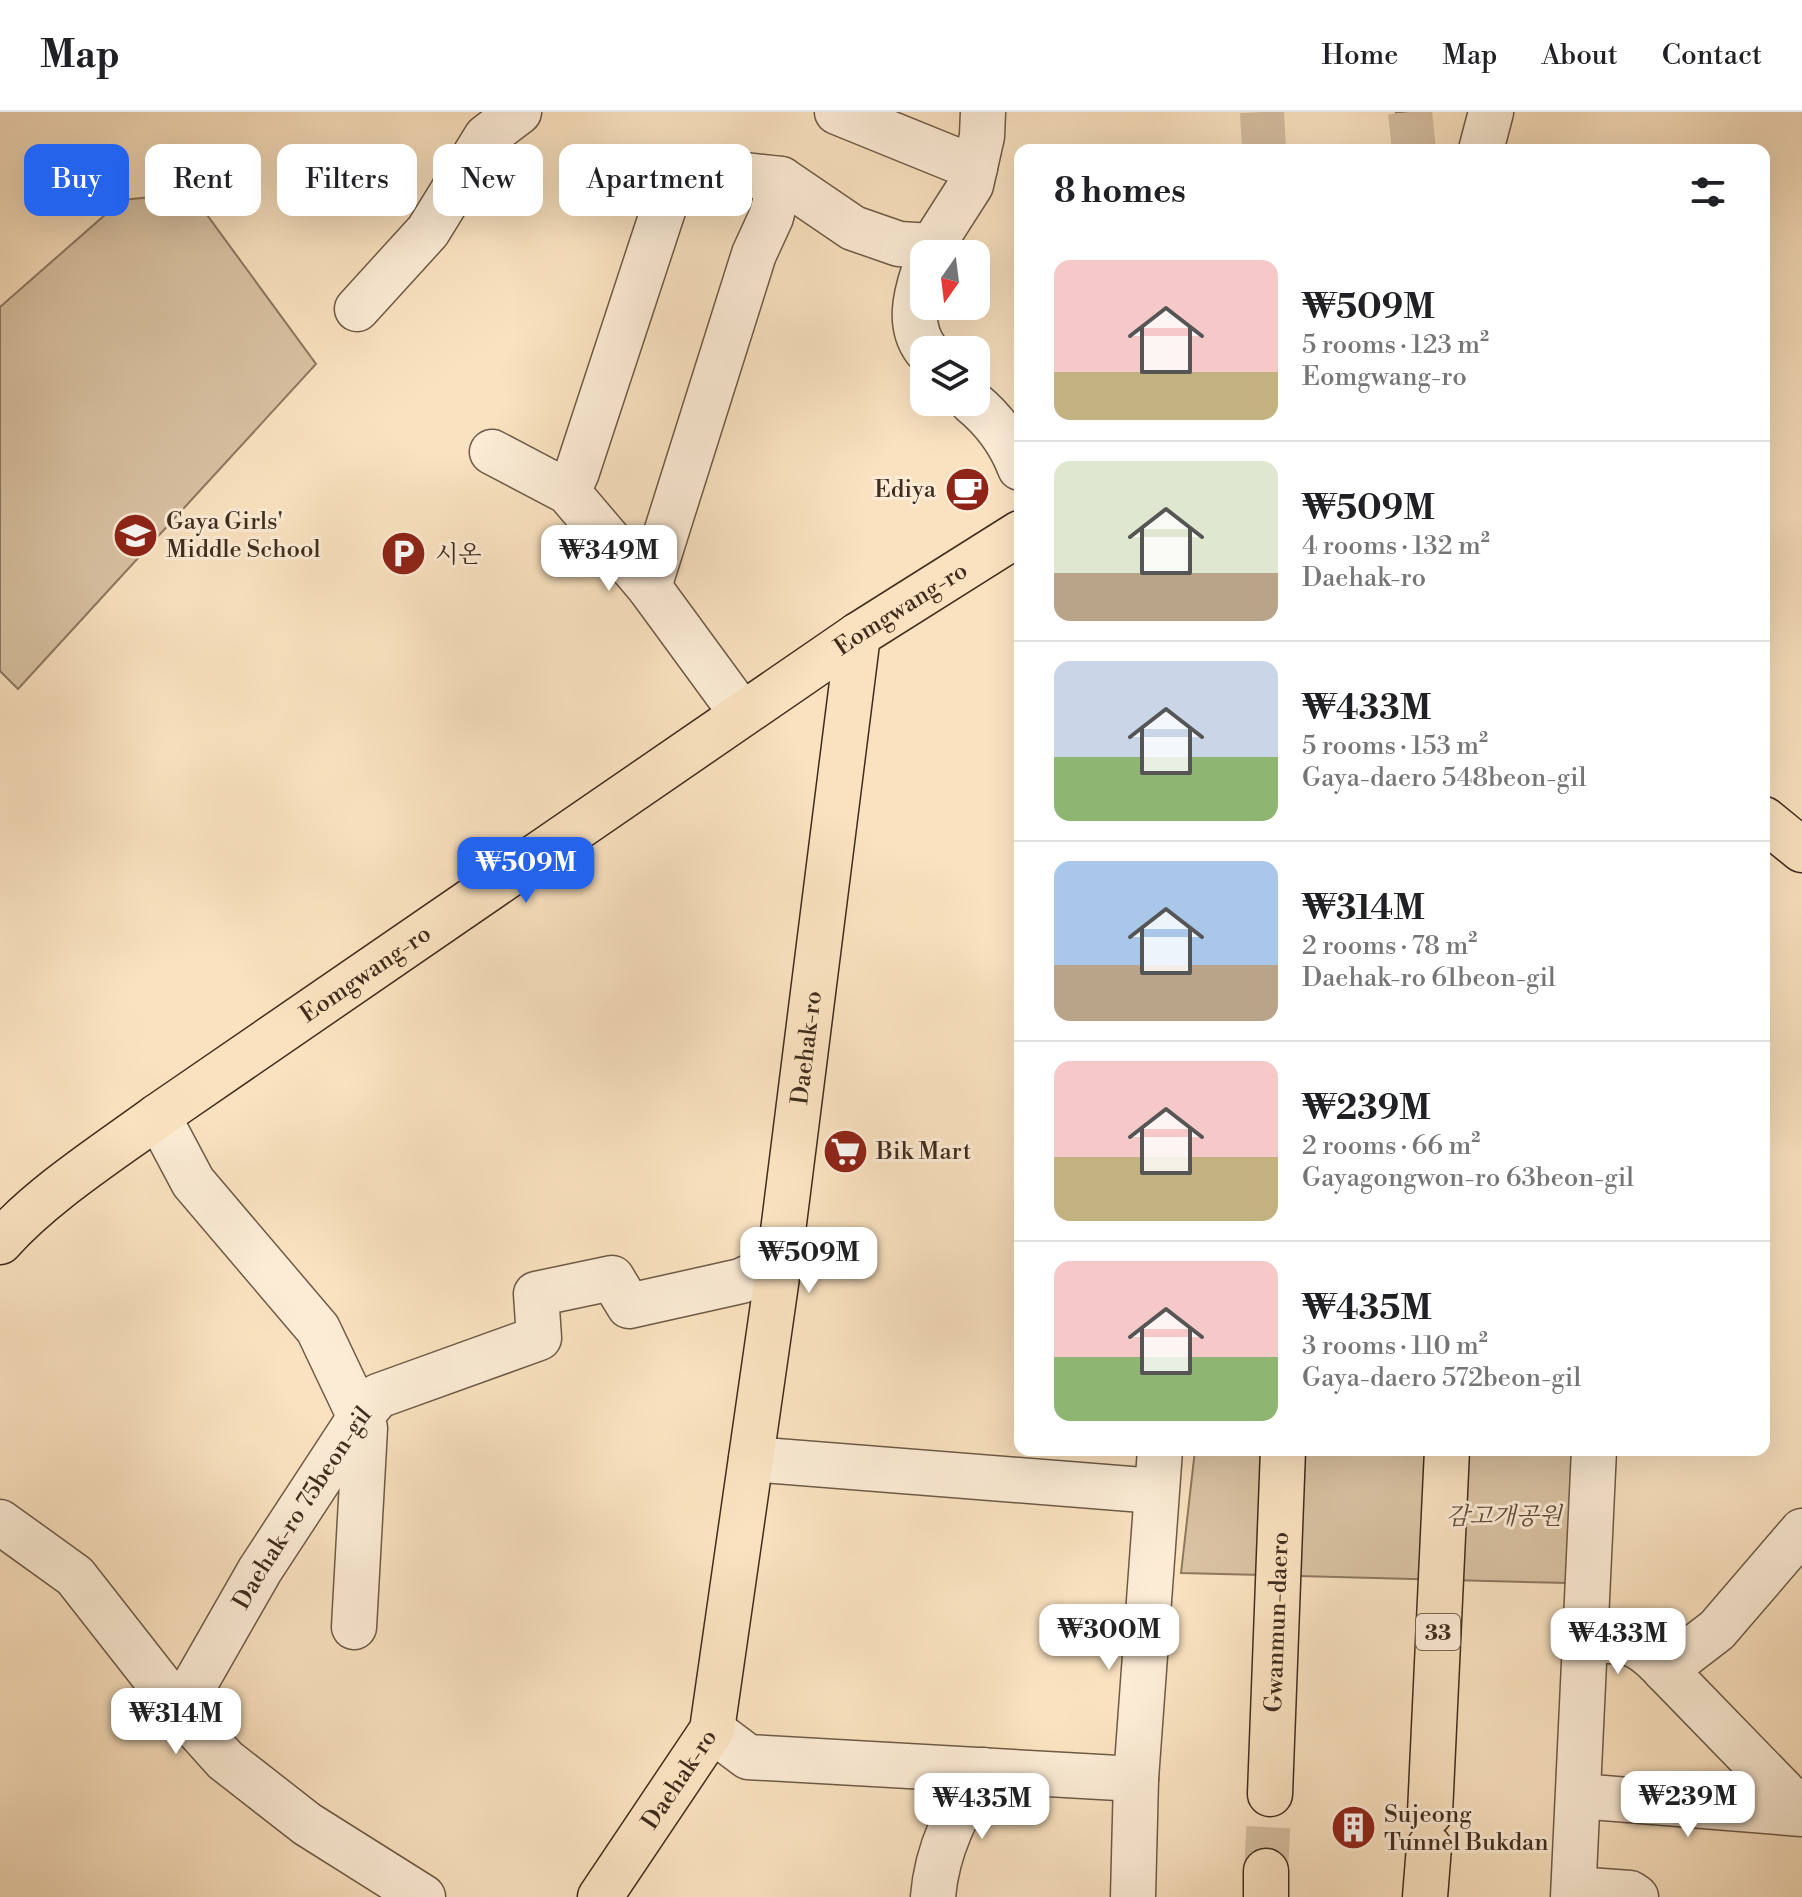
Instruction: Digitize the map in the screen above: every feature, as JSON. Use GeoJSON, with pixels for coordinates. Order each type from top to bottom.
{"type":"FeatureCollection","features":[{"type":"Feature","properties":{"kind":"main road","name":"Eomgwang-ro"},"geometry":{"type":"LineString","coordinates":[[0,1242],[13,1227],[158,1116],[858,635],[1014,537]]}},
{"type":"Feature","properties":{"kind":"main road","name":"Daehak-ro"},"geometry":{"type":"LineString","coordinates":[[600,1897],[712,1730],[779,1263],[858,635]]}},
{"type":"Feature","properties":{"kind":"main road"},"geometry":{"type":"LineString","coordinates":[[1770,824],[1802,850]]}},
{"type":"Feature","properties":{"kind":"main road","name":"Gwanmun-daero"},"geometry":{"type":"LineString","coordinates":[[1270,1794],[1283,1456]]}},
{"type":"Feature","properties":{"kind":"main road","name":"33"},"geometry":{"type":"LineString","coordinates":[[1425,1897],[1447,1456]]}},
{"type":"Feature","properties":{"kind":"street"},"geometry":{"type":"LineString","coordinates":[[357,309],[428,231],[486,137],[519,112]]}},
{"type":"Feature","properties":{"kind":"street"},"geometry":{"type":"LineString","coordinates":[[837,112],[975,168]]}},
{"type":"Feature","properties":{"kind":"street"},"geometry":{"type":"LineString","coordinates":[[938,240],[971,185],[983,112]]}},
{"type":"Feature","properties":{"kind":"street"},"geometry":{"type":"LineString","coordinates":[[1454,144],[1462,112]]}},
{"type":"Feature","properties":{"kind":"street"},"geometry":{"type":"LineString","coordinates":[[1483,144],[1491,112]]}},
{"type":"Feature","properties":{"kind":"street"},"geometry":{"type":"LineString","coordinates":[[568,492],[677,168],[781,179],[853,228],[910,249]]}},
{"type":"Feature","properties":{"kind":"street"},"geometry":{"type":"LineString","coordinates":[[649,587],[754,254],[771,217],[781,179]]}},
{"type":"Feature","properties":{"kind":"street"},"geometry":{"type":"LineString","coordinates":[[989,416],[1014,451]]}},
{"type":"Feature","properties":{"kind":"street"},"geometry":{"type":"LineString","coordinates":[[492,452],[568,492],[649,587],[742,714]]}},
{"type":"Feature","properties":{"kind":"street"},"geometry":{"type":"LineString","coordinates":[[158,1116],[193,1182],[318,1329],[365,1428],[354,1627]]}},
{"type":"Feature","properties":{"kind":"street","name":"Daehak-ro 75beon-gil"},"geometry":{"type":"LineString","coordinates":[[180,1710],[260,1570],[360,1417],[378,1396],[539,1338],[536,1294],[612,1278],[629,1306],[741,1281],[779,1263]]}},
{"type":"Feature","properties":{"kind":"street"},"geometry":{"type":"LineString","coordinates":[[1594,1456],[1574,1893],[1630,1893],[1636,1897]]}},
{"type":"Feature","properties":{"kind":"street"},"geometry":{"type":"LineString","coordinates":[[751,1459],[1158,1470],[1136,1779],[1133,1897]]}},
{"type":"Feature","properties":{"kind":"street"},"geometry":{"type":"LineString","coordinates":[[0,1522],[75,1576],[180,1710],[225,1760],[307,1824],[423,1897]]}},
{"type":"Feature","properties":{"kind":"street"},"geometry":{"type":"LineString","coordinates":[[1665,1670],[1717,1630],[1801,1535]]}},
{"type":"Feature","properties":{"kind":"street"},"geometry":{"type":"LineString","coordinates":[[1585,1641],[1621,1640],[1645,1649],[1802,1812]]}},
{"type":"Feature","properties":{"kind":"street"},"geometry":{"type":"LineString","coordinates":[[712,1730],[748,1757],[1136,1779]]}},
{"type":"Feature","properties":{"kind":"street"},"geometry":{"type":"LineString","coordinates":[[933,1897],[935,1868],[951,1826],[983,1770]]}},
{"type":"Feature","properties":{"kind":"street"},"geometry":{"type":"LineString","coordinates":[[1579,1796],[1802,1812]]}},
{"type":"Feature","properties":{"kind":"green space"},"geometry":{"type":"Polygon","coordinates":[[[1396,112],[1429,112],[1419,144],[1395,144],[1396,112]]]}},
{"type":"Feature","properties":{"kind":"green space"},"geometry":{"type":"Polygon","coordinates":[[[145,198],[145,216],[208,216],[316,364],[18,689],[0,671],[0,307],[104,216],[129,216],[129,199],[145,198]]]}},
{"type":"Feature","properties":{"kind":"green space","name":"감고개공원"},"geometry":{"type":"Polygon","coordinates":[[[1194,1456],[1573,1456],[1567,1583],[1181,1573],[1194,1456]]]}},
{"type":"Feature","properties":{"kind":"tunnel"},"geometry":{"type":"LineString","coordinates":[[1262,112],[1264,144]]}},
{"type":"Feature","properties":{"kind":"tunnel"},"geometry":{"type":"LineString","coordinates":[[1410,112],[1413,144]]}},
{"type":"Feature","properties":{"kind":"tunnel"},"geometry":{"type":"LineString","coordinates":[[1266,1871],[1270,1794]]}},
{"type":"Feature","properties":{"kind":"place","name":"Ediya"},"geometry":{"type":"Point","coordinates":[967,489]}},
{"type":"Feature","properties":{"kind":"place","name":"Gaya Girls' Middle School"},"geometry":{"type":"Point","coordinates":[135,535]}},
{"type":"Feature","properties":{"kind":"place","name":"시온"},"geometry":{"type":"Point","coordinates":[404,554]}},
{"type":"Feature","properties":{"kind":"place","name":"Bik Mart"},"geometry":{"type":"Point","coordinates":[845,1151]}},
{"type":"Feature","properties":{"kind":"place","name":"Sujeong Tunnel Bukdan"},"geometry":{"type":"Point","coordinates":[1353,1828]}}]}
